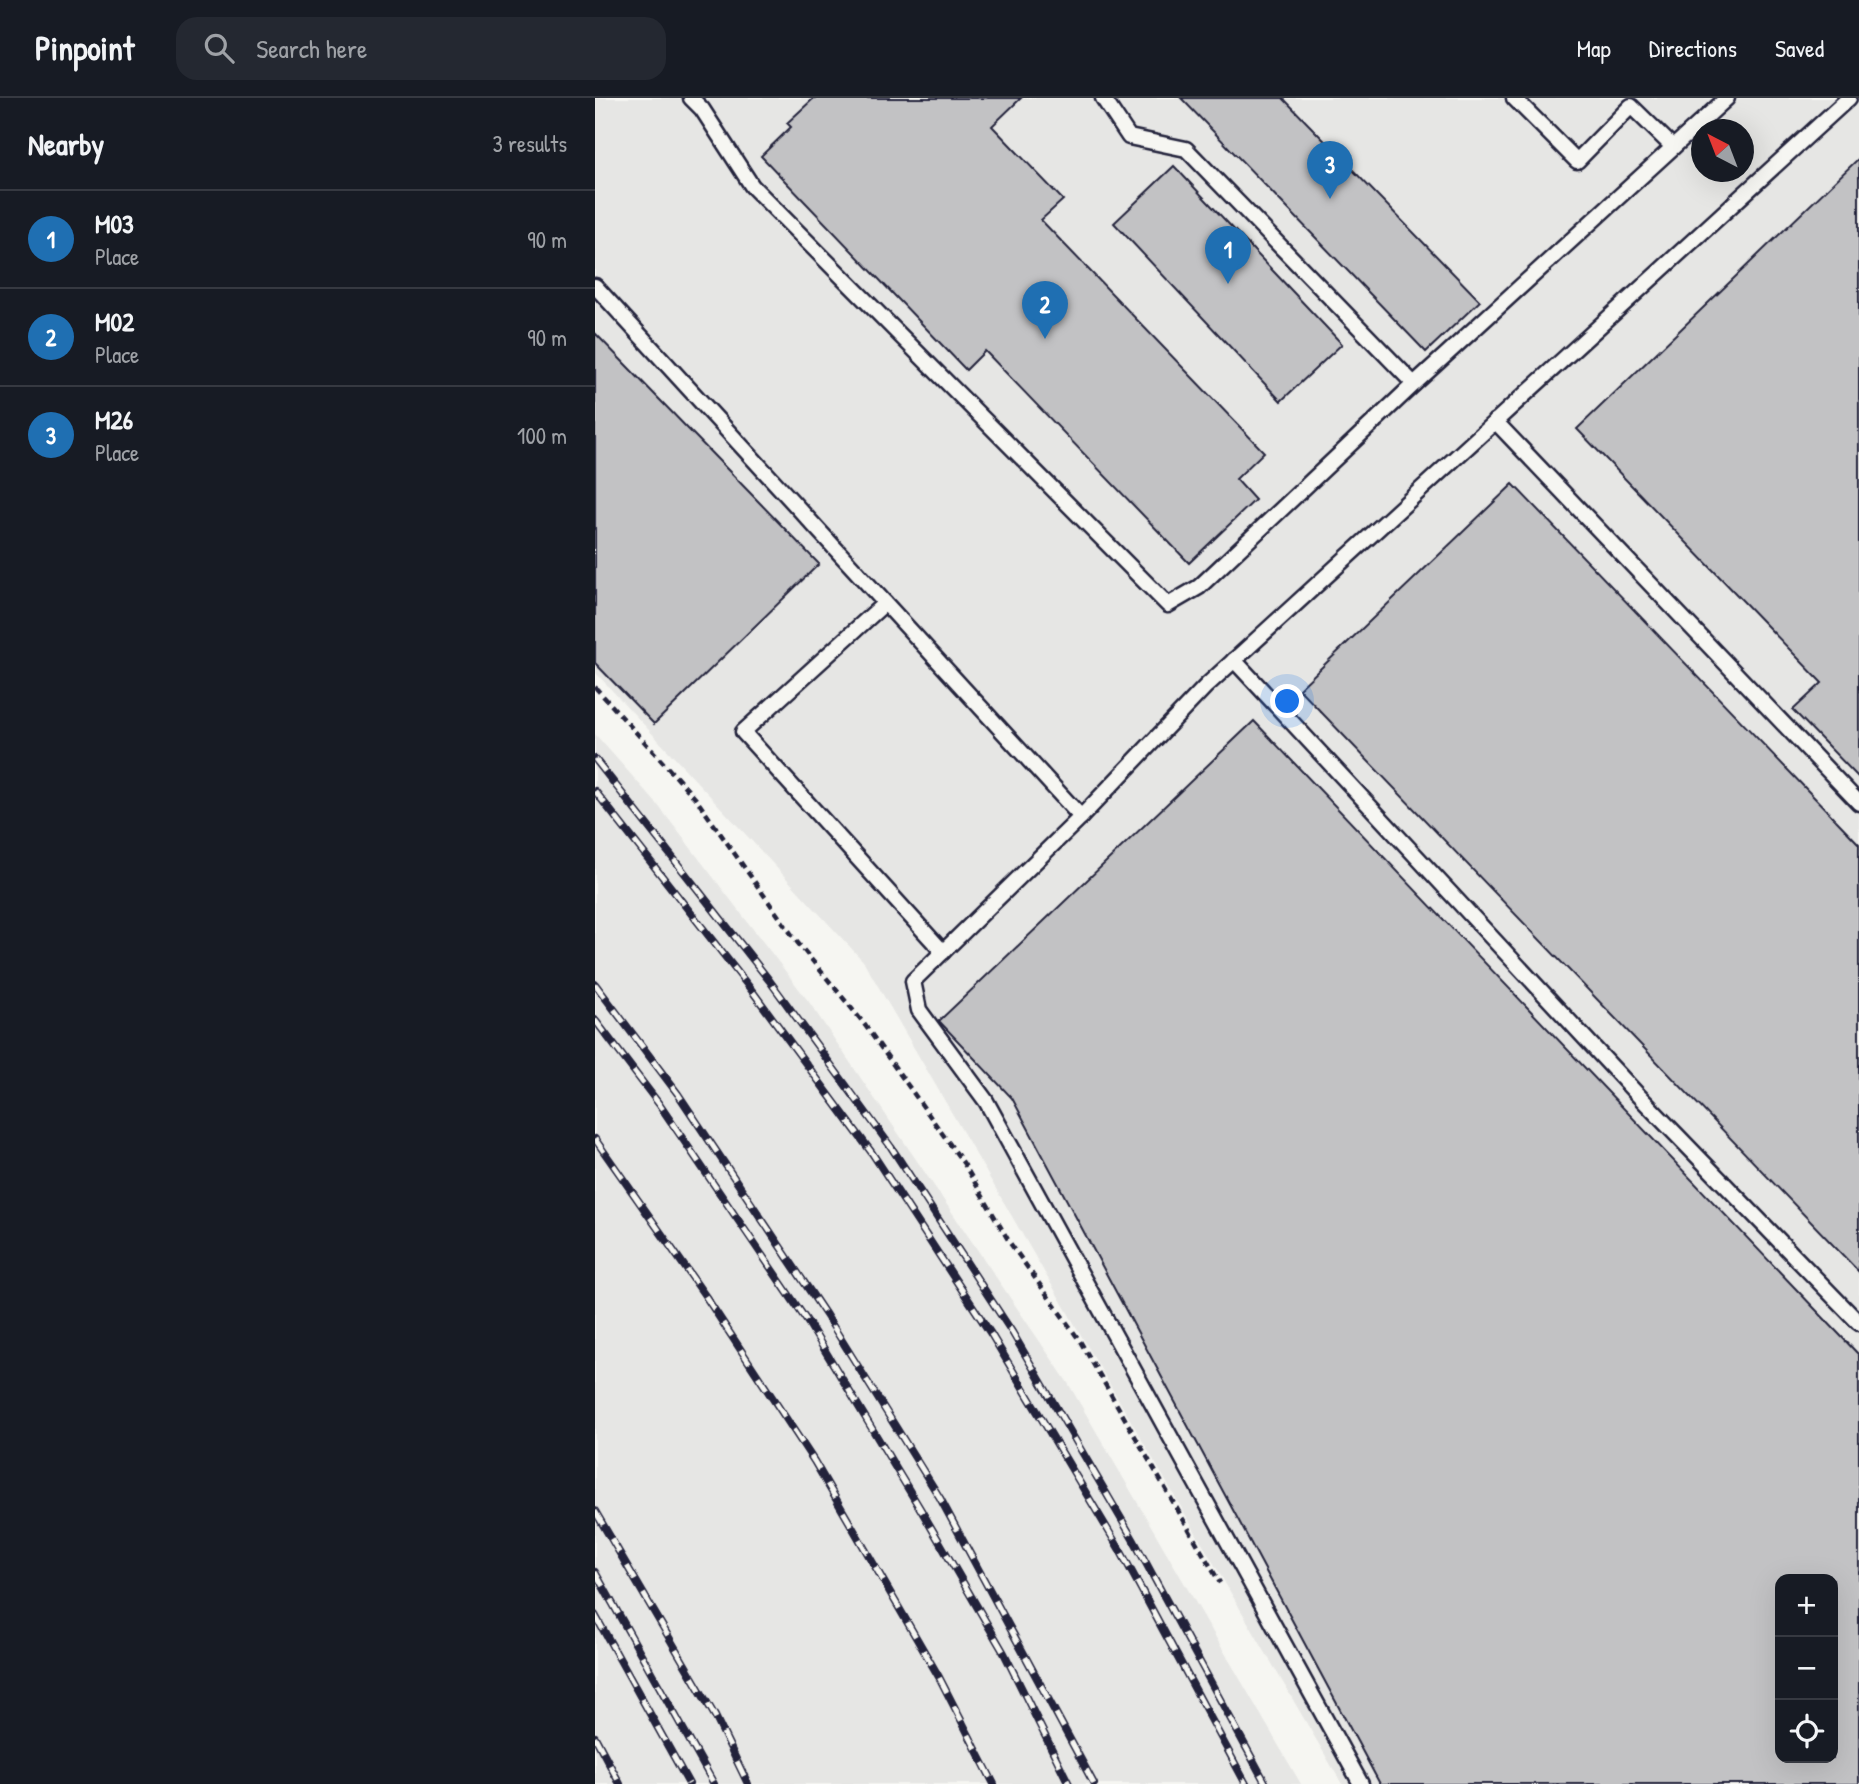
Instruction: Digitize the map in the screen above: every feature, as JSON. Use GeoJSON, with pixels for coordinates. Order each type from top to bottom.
{"type":"FeatureCollection","features":[{"type":"Feature","properties":{"kind":"lane"},"geometry":{"type":"LineString","coordinates":[[1103,98],[1129,137],[1186,149],[1414,384]]}},
{"type":"Feature","properties":{"kind":"lane"},"geometry":{"type":"LineString","coordinates":[[1514,98],[1577,161],[1631,106],[1673,147]]}},
{"type":"Feature","properties":{"kind":"lane"},"geometry":{"type":"LineString","coordinates":[[696,100],[752,186],[1168,605],[1199,587],[1414,384],[1727,98]]}},
{"type":"Feature","properties":{"kind":"lane"},"geometry":{"type":"LineString","coordinates":[[1361,1784],[986,1101],[919,1010],[913,981],[1081,817],[1206,686],[1849,98]]}},
{"type":"Feature","properties":{"kind":"lane"},"geometry":{"type":"LineString","coordinates":[[595,286],[1081,817]]}},
{"type":"Feature","properties":{"kind":"lane"},"geometry":{"type":"LineString","coordinates":[[1495,421],[1859,803]]}},
{"type":"Feature","properties":{"kind":"lane"},"geometry":{"type":"LineString","coordinates":[[885,603],[743,732],[943,951]]}},
{"type":"Feature","properties":{"kind":"lane"},"geometry":{"type":"LineString","coordinates":[[1234,660],[1636,1093],[1859,1324]]}},
{"type":"Feature","properties":{"kind":"path"},"geometry":{"type":"LineString","coordinates":[[595,687],[696,799],[797,942],[862,1020],[964,1164],[1010,1243],[1080,1341],[1220,1583]]}},
{"type":"Feature","properties":{"kind":"shaded area"},"geometry":{"type":"Polygon","coordinates":[[[595,98],[1859,98],[1859,1784],[1342,1784],[864,962],[595,672],[595,98]]]}},
{"type":"Feature","properties":{"kind":"shaded area"},"geometry":{"type":"Polygon","coordinates":[[[595,734],[657,804],[809,1002],[1068,1383],[1301,1784],[595,1784],[595,734]]]}},
{"type":"Feature","properties":{"kind":"building"},"geometry":{"type":"Polygon","coordinates":[[[814,98],[1021,98],[992,126],[1063,200],[1041,220],[1264,452],[1236,479],[1255,500],[1189,563],[985,351],[966,370],[761,156],[791,127],[787,123],[814,98]]]}},
{"type":"Feature","properties":{"kind":"building"},"geometry":{"type":"Polygon","coordinates":[[[1181,98],[1283,98],[1480,301],[1426,352],[1181,98]]]}},
{"type":"Feature","properties":{"kind":"building"},"geometry":{"type":"Polygon","coordinates":[[[1859,158],[1859,778],[1793,710],[1822,683],[1577,429],[1859,158]]]}},
{"type":"Feature","properties":{"kind":"building"},"geometry":{"type":"Polygon","coordinates":[[[1174,166],[1342,344],[1281,401],[1114,223],[1174,166]]]}},
{"type":"Feature","properties":{"kind":"building"},"geometry":{"type":"Polygon","coordinates":[[[595,333],[819,564],[654,724],[595,663],[595,333]]]}},
{"type":"Feature","properties":{"kind":"building"},"geometry":{"type":"Polygon","coordinates":[[[1513,484],[1859,844],[1859,1272],[1299,689],[1513,484]]]}},
{"type":"Feature","properties":{"kind":"building"},"geometry":{"type":"Polygon","coordinates":[[[1254,721],[1859,1355],[1859,1784],[1380,1784],[1012,1098],[939,1021],[1254,721]]]}},
{"type":"Feature","properties":{"kind":"railway"},"geometry":{"type":"LineString","coordinates":[[595,759],[769,980],[891,1147],[1012,1332],[1133,1539],[1266,1784]]}},
{"type":"Feature","properties":{"kind":"railway"},"geometry":{"type":"LineString","coordinates":[[595,791],[753,992],[872,1153],[991,1334],[1120,1550],[1246,1784]]}},
{"type":"Feature","properties":{"kind":"railway"},"geometry":{"type":"LineString","coordinates":[[595,984],[678,1094],[826,1315],[940,1498],[1094,1784]]}},
{"type":"Feature","properties":{"kind":"railway"},"geometry":{"type":"LineString","coordinates":[[595,1020],[659,1104],[809,1324],[1004,1653],[1069,1784]]}},
{"type":"Feature","properties":{"kind":"railway"},"geometry":{"type":"LineString","coordinates":[[595,1139],[706,1297],[814,1461],[939,1677],[994,1784]]}},
{"type":"Feature","properties":{"kind":"railway"},"geometry":{"type":"LineString","coordinates":[[595,1511],[715,1716],[748,1784]]}},
{"type":"Feature","properties":{"kind":"railway"},"geometry":{"type":"LineString","coordinates":[[595,1572],[714,1784]]}},
{"type":"Feature","properties":{"kind":"railway"},"geometry":{"type":"LineString","coordinates":[[595,1615],[689,1784]]}},
{"type":"Feature","properties":{"kind":"railway"},"geometry":{"type":"LineString","coordinates":[[595,1737],[620,1784]]}},
{"type":"Feature","properties":{"kind":"place","name":"M26"},"geometry":{"type":"Point","coordinates":[1330,199]}},
{"type":"Feature","properties":{"kind":"place","name":"M03"},"geometry":{"type":"Point","coordinates":[1228,284]}},
{"type":"Feature","properties":{"kind":"place","name":"M02"},"geometry":{"type":"Point","coordinates":[1045,339]}}]}
